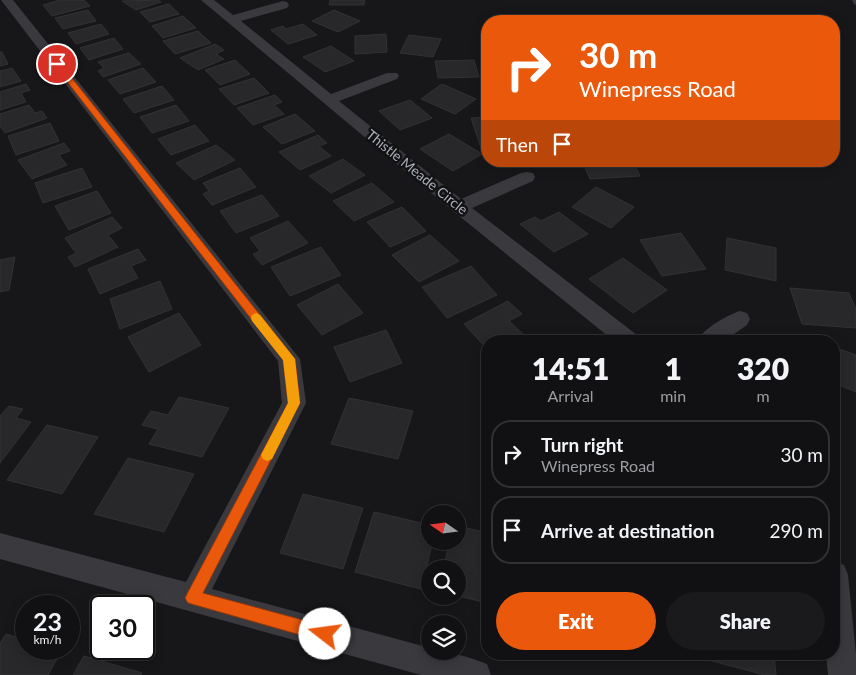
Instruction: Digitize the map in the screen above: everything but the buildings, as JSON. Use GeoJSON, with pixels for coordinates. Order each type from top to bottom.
{"type":"FeatureCollection","features":[{"type":"Feature","properties":{"kind":"street","name":"Thistle Meade Circle"},"geometry":{"type":"LineString","coordinates":[[207,0],[459,207],[621,335]]}},
{"type":"Feature","properties":{"kind":"street"},"geometry":{"type":"LineString","coordinates":[[8,2],[289,359],[294,403],[193,598]]}},
{"type":"Feature","properties":{"kind":"street"},"geometry":{"type":"LineString","coordinates":[[231,20],[284,5]]}},
{"type":"Feature","properties":{"kind":"street"},"geometry":{"type":"LineString","coordinates":[[328,100],[392,76]]}},
{"type":"Feature","properties":{"kind":"street"},"geometry":{"type":"LineString","coordinates":[[459,207],[527,177]]}},
{"type":"Feature","properties":{"kind":"street"},"geometry":{"type":"LineString","coordinates":[[717,335],[740,319]]}},
{"type":"Feature","properties":{"kind":"street"},"geometry":{"type":"LineString","coordinates":[[0,546],[476,675]]}},
{"type":"Feature","properties":{"kind":"street"},"geometry":{"type":"LineString","coordinates":[[840,642],[843,675]]}},
{"type":"Feature","properties":{"kind":"slow traffic"},"geometry":{"type":"LineString","coordinates":[[256,318],[289,359],[294,403],[267,455]]}},
{"type":"Feature","properties":{"kind":"route"},"geometry":{"type":"LineString","coordinates":[[57,64],[289,359],[294,403],[193,598],[325,634]]}}]}
